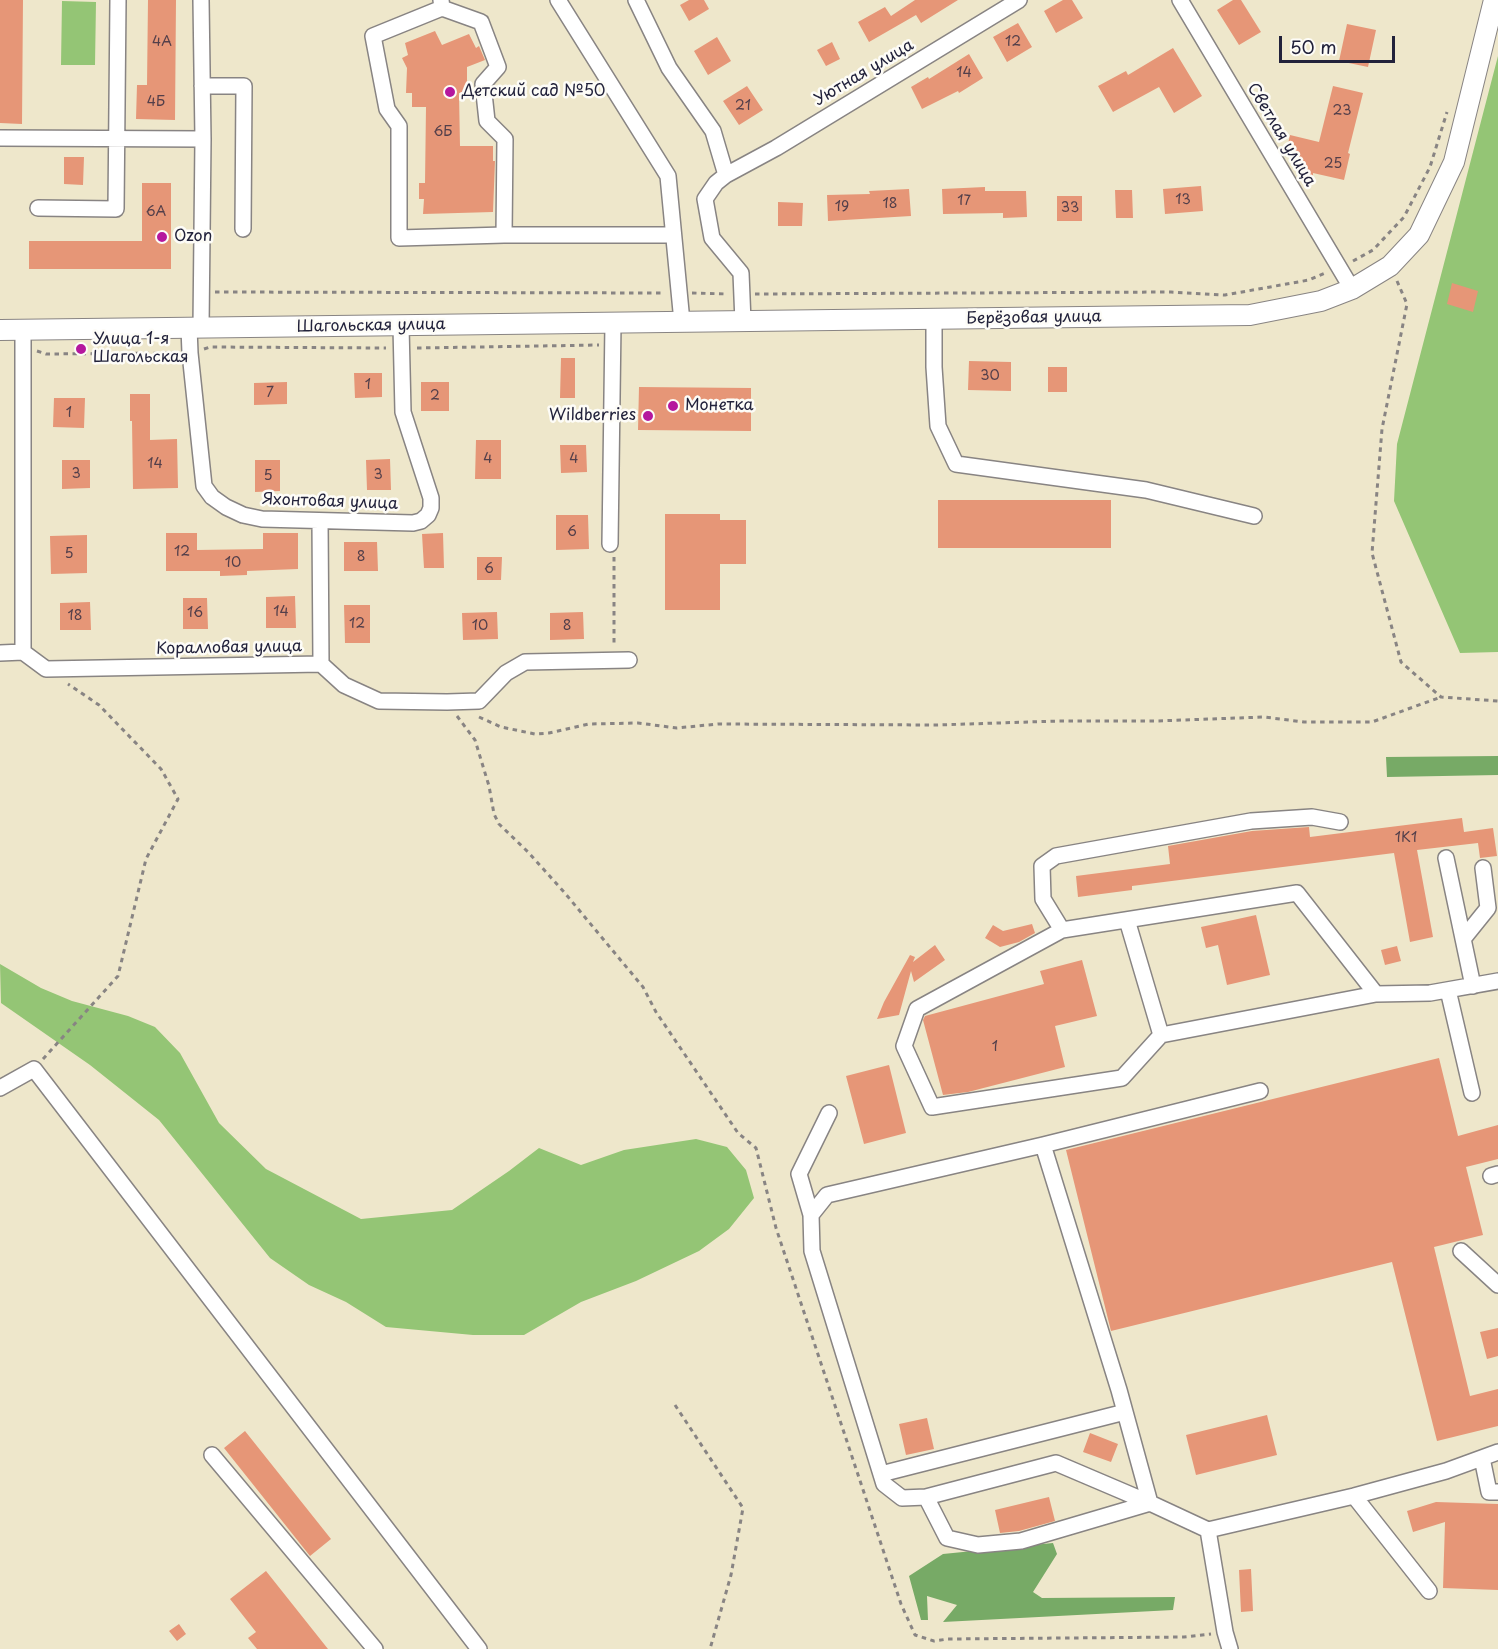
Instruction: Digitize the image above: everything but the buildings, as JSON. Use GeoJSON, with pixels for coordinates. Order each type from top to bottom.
{"type":"FeatureCollection","features":[{"type":"Feature","properties":{"kind":"main road","name":"Берёзовая улица"},"geometry":{"type":"LineString","coordinates":[[743,322],[1250,315],[1321,301],[1352,289],[1390,266],[1419,236],[1454,162],[1494,0]]}},
{"type":"Feature","properties":{"kind":"main road","name":"Шагольская улица"},"geometry":{"type":"LineString","coordinates":[[0,330],[23,338],[195,328],[743,322]]}},
{"type":"Feature","properties":{"kind":"street"},"geometry":{"type":"LineString","coordinates":[[38,208],[116,209],[118,0]]}},
{"type":"Feature","properties":{"kind":"street","name":"Яхонтовая улица"},"geometry":{"type":"LineString","coordinates":[[201,0],[203,139],[201,292],[190,353],[204,486],[212,497],[225,507],[243,515],[262,519],[413,523],[421,521],[428,515],[431,498],[403,412],[401,326]]}},
{"type":"Feature","properties":{"kind":"street"},"geometry":{"type":"LineString","coordinates":[[558,0],[668,176],[682,322]]}},
{"type":"Feature","properties":{"kind":"street"},"geometry":{"type":"LineString","coordinates":[[636,0],[669,68],[713,131],[726,175],[716,183],[705,199],[712,238],[741,273],[743,322]]}},
{"type":"Feature","properties":{"kind":"street","name":"Уютная улица"},"geometry":{"type":"LineString","coordinates":[[726,175],[776,148],[1019,0]]}},
{"type":"Feature","properties":{"kind":"street","name":"Светлая улица"},"geometry":{"type":"LineString","coordinates":[[1180,0],[1352,289]]}},
{"type":"Feature","properties":{"kind":"street"},"geometry":{"type":"LineString","coordinates":[[504,235],[505,139],[487,121],[483,84],[498,67],[481,22],[441,4],[373,36],[387,109],[399,126],[399,238],[504,235],[673,235]]}},
{"type":"Feature","properties":{"kind":"street"},"geometry":{"type":"LineString","coordinates":[[202,86],[244,86],[243,229]]}},
{"type":"Feature","properties":{"kind":"street"},"geometry":{"type":"LineString","coordinates":[[0,138],[203,139]]}},
{"type":"Feature","properties":{"kind":"street"},"geometry":{"type":"LineString","coordinates":[[934,320],[938,426],[956,464],[1146,490],[1254,516]]}},
{"type":"Feature","properties":{"kind":"street"},"geometry":{"type":"LineString","coordinates":[[610,544],[613,323]]}},
{"type":"Feature","properties":{"kind":"street"},"geometry":{"type":"LineString","coordinates":[[23,338],[24,652]]}},
{"type":"Feature","properties":{"kind":"street"},"geometry":{"type":"LineString","coordinates":[[320,521],[321,664]]}},
{"type":"Feature","properties":{"kind":"street"},"geometry":{"type":"LineString","coordinates":[[0,653],[24,652],[46,669]]}},
{"type":"Feature","properties":{"kind":"street","name":"Коралловая улица"},"geometry":{"type":"LineString","coordinates":[[46,669],[321,664],[344,685],[379,701],[447,702],[479,701],[506,673],[525,662],[622,660]]}},
{"type":"Feature","properties":{"kind":"street"},"geometry":{"type":"LineString","coordinates":[[1062,930],[1043,899],[1042,866],[1056,856],[1251,821],[1312,817],[1340,822]]}},
{"type":"Feature","properties":{"kind":"street"},"geometry":{"type":"LineString","coordinates":[[1446,858],[1473,986]]}},
{"type":"Feature","properties":{"kind":"street"},"geometry":{"type":"LineString","coordinates":[[1463,939],[1488,908],[1483,868]]}},
{"type":"Feature","properties":{"kind":"street"},"geometry":{"type":"LineString","coordinates":[[1376,994],[1297,893],[1062,930],[917,1010],[903,1046],[932,1107],[1122,1078],[1161,1035],[1376,994],[1430,993],[1498,981]]}},
{"type":"Feature","properties":{"kind":"street"},"geometry":{"type":"LineString","coordinates":[[1127,920],[1161,1035]]}},
{"type":"Feature","properties":{"kind":"street"},"geometry":{"type":"LineString","coordinates":[[1448,990],[1472,1093]]}},
{"type":"Feature","properties":{"kind":"street"},"geometry":{"type":"LineString","coordinates":[[0,1088],[34,1069],[479,1649]]}},
{"type":"Feature","properties":{"kind":"street"},"geometry":{"type":"LineString","coordinates":[[811,1215],[827,1196],[1260,1091]]}},
{"type":"Feature","properties":{"kind":"street"},"geometry":{"type":"LineString","coordinates":[[829,1113],[799,1174],[811,1215],[812,1251],[884,1484],[902,1498],[926,1497],[1056,1463],[1208,1530],[1446,1472],[1498,1452]]}},
{"type":"Feature","properties":{"kind":"street"},"geometry":{"type":"LineString","coordinates":[[1043,1145],[1125,1412],[1150,1503]]}},
{"type":"Feature","properties":{"kind":"street"},"geometry":{"type":"LineString","coordinates":[[1461,1251],[1498,1285]]}},
{"type":"Feature","properties":{"kind":"street"},"geometry":{"type":"LineString","coordinates":[[881,1474],[1125,1412]]}},
{"type":"Feature","properties":{"kind":"street"},"geometry":{"type":"LineString","coordinates":[[212,1455],[375,1649]]}},
{"type":"Feature","properties":{"kind":"street"},"geometry":{"type":"LineString","coordinates":[[1482,1458],[1489,1492],[1498,1492]]}},
{"type":"Feature","properties":{"kind":"street"},"geometry":{"type":"LineString","coordinates":[[1354,1496],[1429,1591]]}},
{"type":"Feature","properties":{"kind":"street"},"geometry":{"type":"LineString","coordinates":[[926,1497],[947,1538],[978,1545],[1021,1541],[1150,1503]]}},
{"type":"Feature","properties":{"kind":"street"},"geometry":{"type":"LineString","coordinates":[[1208,1530],[1225,1632],[1230,1649]]}},
{"type":"Feature","properties":{"kind":"path"},"geometry":{"type":"LineString","coordinates":[[201,292],[742,294],[1171,292],[1225,295],[1309,280],[1339,268],[1372,250],[1404,217],[1430,167],[1447,112]]}},
{"type":"Feature","properties":{"kind":"path"},"geometry":{"type":"LineString","coordinates":[[1390,266],[1407,304],[1382,429],[1372,553],[1401,662],[1441,697]]}},
{"type":"Feature","properties":{"kind":"path"},"geometry":{"type":"LineString","coordinates":[[23,338],[46,354],[190,353],[210,347],[401,348],[613,345]]}},
{"type":"Feature","properties":{"kind":"path"},"geometry":{"type":"LineString","coordinates":[[610,544],[615,558],[622,660]]}},
{"type":"Feature","properties":{"kind":"path"},"geometry":{"type":"LineString","coordinates":[[34,1069],[118,976],[146,859],[178,799],[160,769],[99,705],[46,669]]}},
{"type":"Feature","properties":{"kind":"path"},"geometry":{"type":"LineString","coordinates":[[478,716],[501,727],[535,735],[549,734],[589,724],[638,723],[677,728],[718,724],[937,725],[1264,717],[1304,722],[1372,722],[1441,697],[1498,701]]}},
{"type":"Feature","properties":{"kind":"path"},"geometry":{"type":"LineString","coordinates":[[447,702],[475,740],[489,786],[494,814],[499,824],[564,892],[643,987],[656,1012],[738,1133],[756,1148],[780,1239],[901,1604],[915,1635],[934,1641],[1184,1637],[1225,1632]]}},
{"type":"Feature","properties":{"kind":"path"},"geometry":{"type":"LineString","coordinates":[[675,1405],[743,1508],[731,1575],[710,1649]]}},
{"type":"Feature","properties":{"kind":"green space"},"geometry":{"type":"Polygon","coordinates":[[[62,1],[96,2],[95,65],[61,65],[62,1]]]}},
{"type":"Feature","properties":{"kind":"green space"},"geometry":{"type":"Polygon","coordinates":[[[1498,56],[1498,652],[1460,653],[1394,501],[1397,444],[1498,56]]]}},
{"type":"Feature","properties":{"kind":"green space"},"geometry":{"type":"Polygon","coordinates":[[[1498,756],[1498,775],[1387,777],[1386,757],[1498,756]]]}},
{"type":"Feature","properties":{"kind":"green space"},"geometry":{"type":"Polygon","coordinates":[[[0,964],[41,988],[72,1001],[128,1016],[155,1027],[180,1053],[219,1123],[266,1169],[361,1219],[452,1210],[539,1148],[581,1165],[624,1150],[696,1139],[727,1147],[746,1170],[754,1198],[729,1229],[699,1251],[636,1281],[581,1302],[524,1335],[473,1335],[386,1327],[346,1302],[309,1285],[270,1258],[159,1120],[90,1065],[1,1003],[0,964]]]}},
{"type":"Feature","properties":{"kind":"green space"},"geometry":{"type":"Polygon","coordinates":[[[1053,1543],[1057,1554],[1033,1592],[1042,1598],[1175,1597],[1173,1610],[943,1622],[957,1605],[927,1596],[928,1620],[921,1620],[909,1576],[943,1554],[1053,1543]]]}},
{"type":"Feature","properties":{"kind":"place","name":"Детский сад №50"},"geometry":{"type":"Point","coordinates":[450,92]}},
{"type":"Feature","properties":{"kind":"place","name":"Ozon"},"geometry":{"type":"Point","coordinates":[162,237]}},
{"type":"Feature","properties":{"kind":"place","name":"Улица 1-я Шагольская"},"geometry":{"type":"Point","coordinates":[81,349]}},
{"type":"Feature","properties":{"kind":"place","name":"Монетка"},"geometry":{"type":"Point","coordinates":[673,406]}},
{"type":"Feature","properties":{"kind":"place","name":"Wildberries"},"geometry":{"type":"Point","coordinates":[648,416]}}]}
